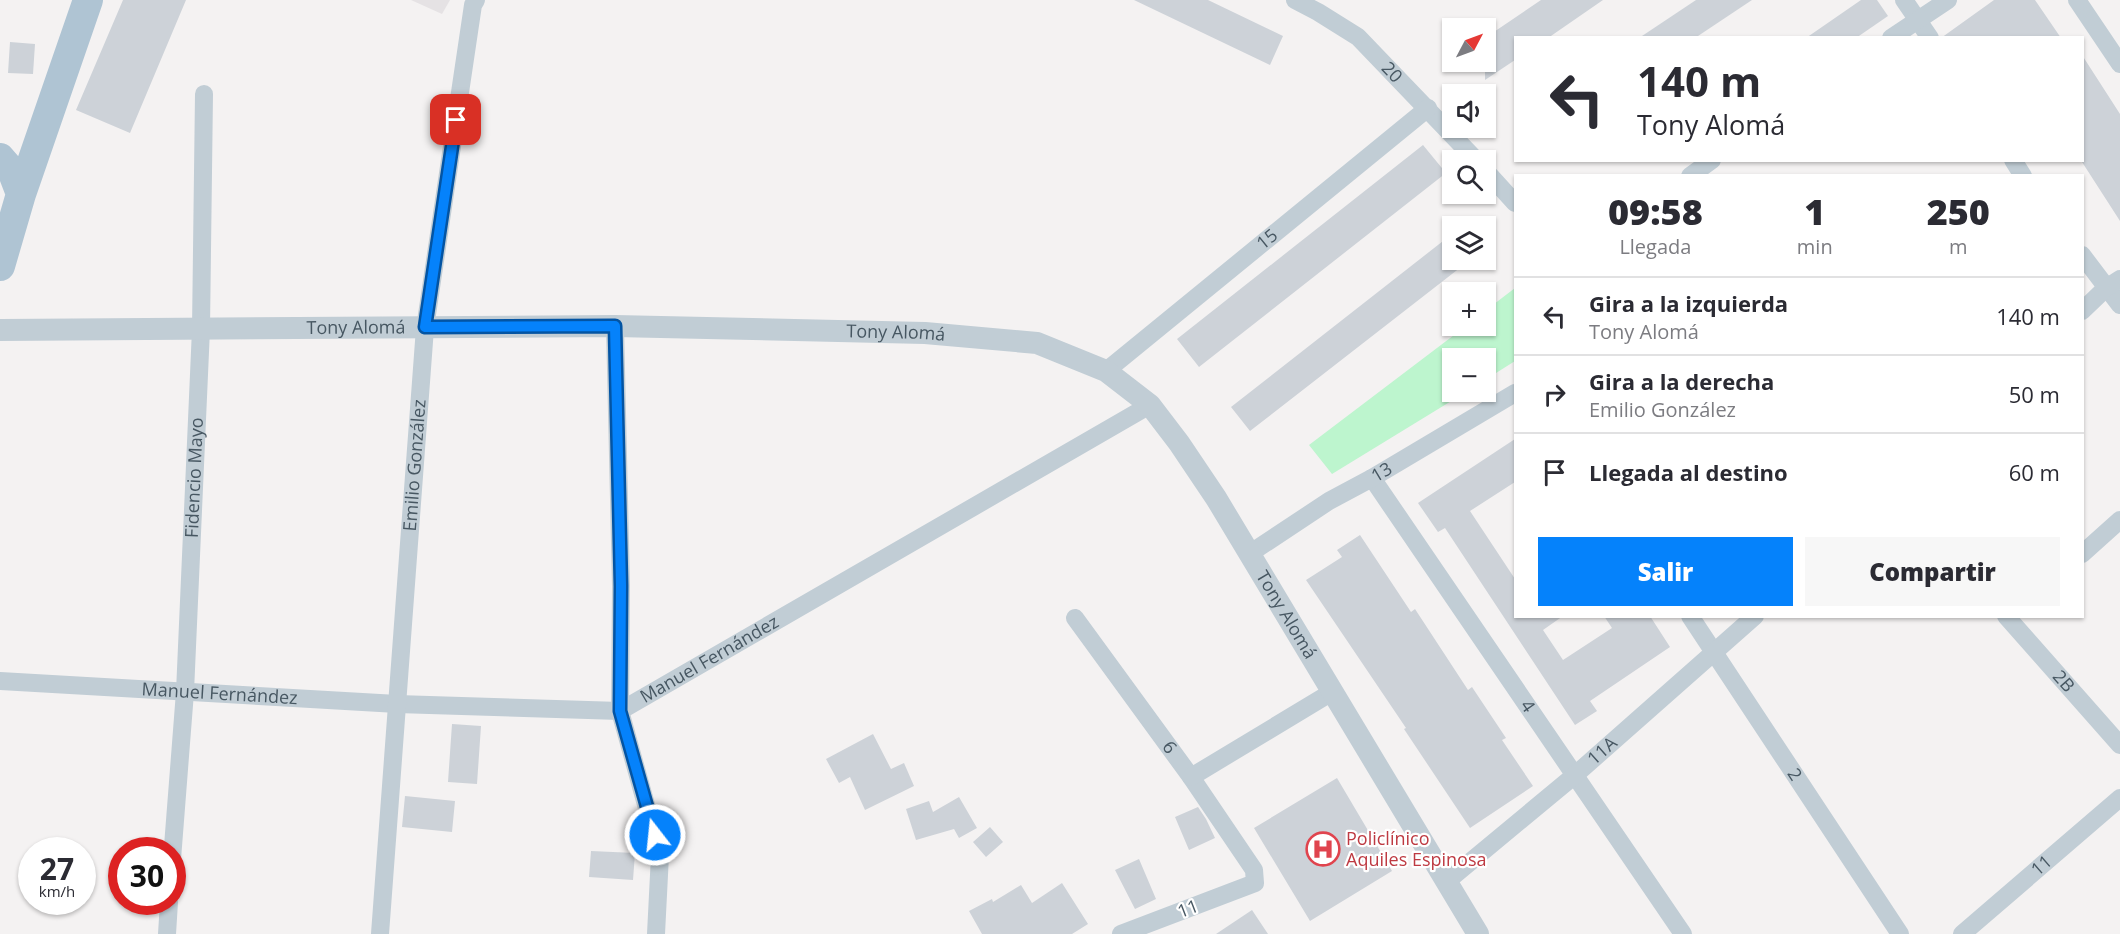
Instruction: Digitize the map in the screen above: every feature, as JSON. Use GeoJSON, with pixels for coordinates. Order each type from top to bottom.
{"type":"FeatureCollection","features":[{"type":"Feature","properties":{"kind":"main road"},"geometry":{"type":"LineString","coordinates":[[0,266],[21,194],[88,0]]}},
{"type":"Feature","properties":{"kind":"main road"},"geometry":{"type":"LineString","coordinates":[[0,158],[14,173],[21,194]]}},
{"type":"Feature","properties":{"kind":"street","name":"Emilio González"},"geometry":{"type":"LineString","coordinates":[[380,934],[425,327],[473,5],[476,0]]}},
{"type":"Feature","properties":{"kind":"street","name":"20"},"geometry":{"type":"LineString","coordinates":[[1295,0],[1324,6],[1358,37],[1467,150]]}},
{"type":"Feature","properties":{"kind":"street"},"geometry":{"type":"LineString","coordinates":[[1904,0],[1929,36]]}},
{"type":"Feature","properties":{"kind":"street"},"geometry":{"type":"LineString","coordinates":[[1894,36],[1948,0]]}},
{"type":"Feature","properties":{"kind":"street"},"geometry":{"type":"LineString","coordinates":[[2077,0],[2120,64]]}},
{"type":"Feature","properties":{"kind":"street","name":"Fidencio Mayo"},"geometry":{"type":"LineString","coordinates":[[174,837],[185,692],[201,329],[204,94]]}},
{"type":"Feature","properties":{"kind":"street","name":"15"},"geometry":{"type":"LineString","coordinates":[[1106,371],[1428,108]]}},
{"type":"Feature","properties":{"kind":"street"},"geometry":{"type":"LineString","coordinates":[[1693,174],[1709,162]]}},
{"type":"Feature","properties":{"kind":"street"},"geometry":{"type":"LineString","coordinates":[[1496,182],[1514,202]]}},
{"type":"Feature","properties":{"kind":"street"},"geometry":{"type":"LineString","coordinates":[[2084,257],[2113,283],[2120,305]]}},
{"type":"Feature","properties":{"kind":"street"},"geometry":{"type":"LineString","coordinates":[[2084,309],[2113,283]]}},
{"type":"Feature","properties":{"kind":"street","name":"Tony Alomá"},"geometry":{"type":"LineString","coordinates":[[0,330],[615,326],[925,333],[1037,343],[1106,371],[1150,405],[1179,442],[1216,498],[1478,934]]}},
{"type":"Feature","properties":{"kind":"street"},"geometry":{"type":"LineString","coordinates":[[615,326],[621,586],[620,711],[660,855],[656,934]]}},
{"type":"Feature","properties":{"kind":"street","name":"13"},"geometry":{"type":"LineString","coordinates":[[1249,554],[1329,501],[1514,394]]}},
{"type":"Feature","properties":{"kind":"street","name":"Manuel Fernández"},"geometry":{"type":"LineString","coordinates":[[0,681],[397,704],[620,711],[1150,405]]}},
{"type":"Feature","properties":{"kind":"street","name":"4"},"geometry":{"type":"LineString","coordinates":[[1372,478],[1683,934]]}},
{"type":"Feature","properties":{"kind":"street"},"geometry":{"type":"LineString","coordinates":[[2084,552],[2120,520]]}},
{"type":"Feature","properties":{"kind":"street","name":"6"},"geometry":{"type":"LineString","coordinates":[[1075,618],[1191,777],[1254,870],[1255,883]]}},
{"type":"Feature","properties":{"kind":"street","name":"2"},"geometry":{"type":"LineString","coordinates":[[1691,618],[1900,934]]}},
{"type":"Feature","properties":{"kind":"street","name":"11A"},"geometry":{"type":"LineString","coordinates":[[1446,882],[1575,775],[1715,654],[1753,618]]}},
{"type":"Feature","properties":{"kind":"street","name":"2B"},"geometry":{"type":"LineString","coordinates":[[2009,618],[2120,745]]}},
{"type":"Feature","properties":{"kind":"street"},"geometry":{"type":"LineString","coordinates":[[1191,777],[1332,692]]}},
{"type":"Feature","properties":{"kind":"street","name":"11"},"geometry":{"type":"LineString","coordinates":[[1962,934],[2120,798]]}},
{"type":"Feature","properties":{"kind":"street","name":"11"},"geometry":{"type":"LineString","coordinates":[[1121,934],[1255,883]]}},
{"type":"Feature","properties":{"kind":"street"},"geometry":{"type":"LineString","coordinates":[[167,934],[168,915]]}},
{"type":"Feature","properties":{"kind":"shaded area"},"geometry":{"type":"Polygon","coordinates":[[[411,0],[450,0],[442,14],[411,0]]]}},
{"type":"Feature","properties":{"kind":"green space"},"geometry":{"type":"Polygon","coordinates":[[[1514,289],[1514,362],[1496,373],[1496,348],[1442,348],[1442,402],[1450,402],[1332,474],[1309,445],[1453,336],[1496,336],[1496,303],[1514,289]]]}},
{"type":"Feature","properties":{"kind":"building"},"geometry":{"type":"Polygon","coordinates":[[[123,0],[186,0],[130,133],[76,110],[123,0]]]}},
{"type":"Feature","properties":{"kind":"building"},"geometry":{"type":"Polygon","coordinates":[[[1134,0],[1208,0],[1283,36],[1270,65],[1134,0]]]}},
{"type":"Feature","properties":{"kind":"building"},"geometry":{"type":"Polygon","coordinates":[[[1541,0],[1603,0],[1551,36],[1514,36],[1514,61],[1485,80],[1485,72],[1496,72],[1496,31],[1541,0]]]}},
{"type":"Feature","properties":{"kind":"building"},"geometry":{"type":"Polygon","coordinates":[[[1696,0],[1752,0],[1698,36],[1642,36],[1696,0]]]}},
{"type":"Feature","properties":{"kind":"building"},"geometry":{"type":"Polygon","coordinates":[[[1861,0],[1877,0],[1888,16],[1859,36],[1809,36],[1861,0]]]}},
{"type":"Feature","properties":{"kind":"building"},"geometry":{"type":"Polygon","coordinates":[[[1994,0],[2035,0],[2060,36],[1944,36],[1994,0]]]}},
{"type":"Feature","properties":{"kind":"building"},"geometry":{"type":"Polygon","coordinates":[[[10,42],[35,44],[33,74],[8,73],[10,42]]]}},
{"type":"Feature","properties":{"kind":"building"},"geometry":{"type":"Polygon","coordinates":[[[2084,58],[2120,114],[2120,221],[2082,162],[2084,162],[2084,58]]]}},
{"type":"Feature","properties":{"kind":"building"},"geometry":{"type":"Polygon","coordinates":[[[1423,145],[1442,168],[1442,176],[1199,367],[1177,339],[1423,145]]]}},
{"type":"Feature","properties":{"kind":"building"},"geometry":{"type":"Polygon","coordinates":[[[1442,242],[1442,270],[1457,270],[1250,431],[1231,407],[1442,242]]]}},
{"type":"Feature","properties":{"kind":"building"},"geometry":{"type":"Polygon","coordinates":[[[1514,440],[1514,483],[1470,511],[1514,577],[1514,618],[1560,618],[1543,630],[1563,660],[1612,628],[1605,618],[1651,618],[1670,647],[1590,701],[1597,711],[1575,725],[1445,528],[1438,532],[1418,503],[1514,440]]]}},
{"type":"Feature","properties":{"kind":"building"},"geometry":{"type":"Polygon","coordinates":[[[1360,535],[1411,612],[1415,609],[1468,690],[1472,687],[1506,738],[1502,740],[1533,786],[1470,828],[1306,580],[1342,557],[1337,550],[1360,535]]]}},
{"type":"Feature","properties":{"kind":"building"},"geometry":{"type":"Polygon","coordinates":[[[452,724],[481,726],[477,784],[448,782],[452,724]]]}},
{"type":"Feature","properties":{"kind":"building"},"geometry":{"type":"Polygon","coordinates":[[[873,734],[891,769],[904,763],[914,786],[865,810],[850,777],[839,783],[826,759],[873,734]]]}},
{"type":"Feature","properties":{"kind":"building","name":"Policlínico Aquiles Espinosa"},"geometry":{"type":"Polygon","coordinates":[[[1337,778],[1392,871],[1310,921],[1254,828],[1337,778]]]}},
{"type":"Feature","properties":{"kind":"building"},"geometry":{"type":"Polygon","coordinates":[[[405,796],[455,801],[452,832],[402,827],[405,796]]]}},
{"type":"Feature","properties":{"kind":"building"},"geometry":{"type":"Polygon","coordinates":[[[959,797],[977,828],[959,838],[954,829],[916,840],[906,809],[929,801],[933,812],[959,797]]]}},
{"type":"Feature","properties":{"kind":"building"},"geometry":{"type":"Polygon","coordinates":[[[1198,807],[1215,838],[1189,850],[1175,817],[1198,807]]]}},
{"type":"Feature","properties":{"kind":"building"},"geometry":{"type":"Polygon","coordinates":[[[990,827],[1003,842],[986,857],[973,842],[990,827]]]}},
{"type":"Feature","properties":{"kind":"building"},"geometry":{"type":"Polygon","coordinates":[[[591,851],[635,853],[633,880],[589,877],[591,851]]]}},
{"type":"Feature","properties":{"kind":"building"},"geometry":{"type":"Polygon","coordinates":[[[1139,859],[1156,899],[1135,909],[1115,870],[1139,859]]]}},
{"type":"Feature","properties":{"kind":"building"},"geometry":{"type":"Polygon","coordinates":[[[1062,883],[1088,924],[1072,934],[982,934],[969,911],[992,899],[993,902],[1021,885],[1032,903],[1062,883]]]}},
{"type":"Feature","properties":{"kind":"building"},"geometry":{"type":"Polygon","coordinates":[[[1252,910],[1268,934],[1216,934],[1252,910]]]}},
{"type":"Feature","properties":{"kind":"place","name":"Policlínico Aquiles Espinosa"},"geometry":{"type":"Point","coordinates":[1323,849]}},
{"type":"Feature","properties":{"kind":"route"},"geometry":{"type":"LineString","coordinates":[[456,120],[425,327],[615,326],[621,586],[620,711],[655,835]]}}]}
